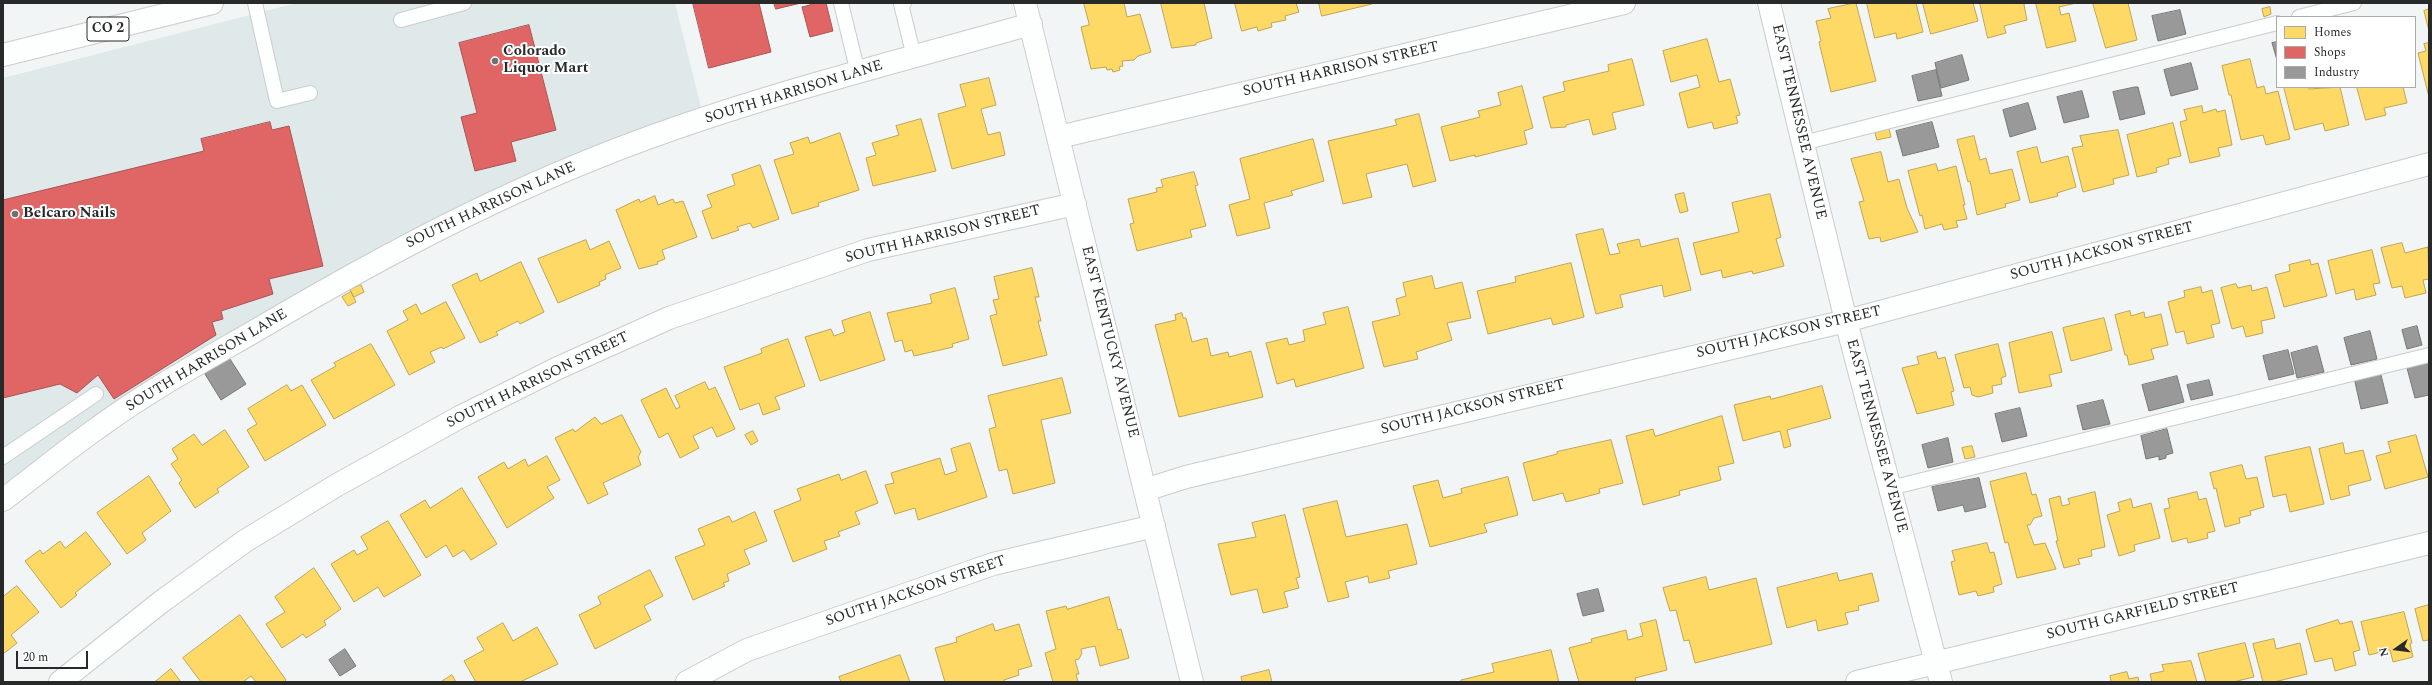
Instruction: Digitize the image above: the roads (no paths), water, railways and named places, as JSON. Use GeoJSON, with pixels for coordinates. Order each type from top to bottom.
{"type":"FeatureCollection","features":[{"type":"Feature","properties":{"kind":"street","name":"CO 2"},"geometry":{"type":"LineString","coordinates":[[3,55],[212,3]]}},
{"type":"Feature","properties":{"kind":"street","name":"EAST KENTUCKY AVENUE"},"geometry":{"type":"LineString","coordinates":[[1025,3],[1192,682]]}},
{"type":"Feature","properties":{"kind":"street","name":"SOUTH HARRISON STREET"},"geometry":{"type":"LineString","coordinates":[[1058,137],[1624,3]]}},
{"type":"Feature","properties":{"kind":"street","name":"EAST TENNESSEE AVENUE"},"geometry":{"type":"LineString","coordinates":[[1769,3],[1846,321],[1939,672]]}},
{"type":"Feature","properties":{"kind":"street","name":"SOUTH HARRISON LANE"},"geometry":{"type":"LineString","coordinates":[[3,499],[114,417],[352,274],[433,230],[520,189],[600,156],[760,100],[1031,24]]}},
{"type":"Feature","properties":{"kind":"street","name":"SOUTH JACKSON STREET"},"geometry":{"type":"LineString","coordinates":[[1145,490],[1210,472],[1846,321],[2429,164]]}},
{"type":"Feature","properties":{"kind":"street","name":"SOUTH HARRISON STREET"},"geometry":{"type":"LineString","coordinates":[[60,682],[161,602],[245,541],[337,485],[446,425],[558,368],[669,318],[868,250],[1075,204]]}},
{"type":"Feature","properties":{"kind":"street","name":"SOUTH JACKSON STREET"},"geometry":{"type":"LineString","coordinates":[[687,682],[747,650],[993,564],[1154,526]]}},
{"type":"Feature","properties":{"kind":"street","name":"SOUTH GARFIELD STREET"},"geometry":{"type":"LineString","coordinates":[[1857,682],[1939,672],[2429,543]]}},
{"type":"Feature","properties":{"kind":"lane"},"geometry":{"type":"LineString","coordinates":[[255,3],[277,101],[310,93]]}},
{"type":"Feature","properties":{"kind":"lane"},"geometry":{"type":"LineString","coordinates":[[401,20],[464,3]]}},
{"type":"Feature","properties":{"kind":"lane"},"geometry":{"type":"LineString","coordinates":[[841,3],[858,73]]}},
{"type":"Feature","properties":{"kind":"lane"},"geometry":{"type":"LineString","coordinates":[[904,3],[902,4],[914,57]]}},
{"type":"Feature","properties":{"kind":"lane"},"geometry":{"type":"LineString","coordinates":[[2303,16],[2354,3]]}},
{"type":"Feature","properties":{"kind":"lane"},"geometry":{"type":"LineString","coordinates":[[1803,143],[2276,23]]}},
{"type":"Feature","properties":{"kind":"lane"},"geometry":{"type":"LineString","coordinates":[[1890,488],[2429,355]]}},
{"type":"Feature","properties":{"kind":"lane"},"geometry":{"type":"LineString","coordinates":[[3,457],[96,394]]}},
{"type":"Feature","properties":{"kind":"place","name":"Colorado Liquor Mart"},"geometry":{"type":"Point","coordinates":[495,61]}},
{"type":"Feature","properties":{"kind":"place","name":"Belcaro Nails"},"geometry":{"type":"Point","coordinates":[15,214]}}]}
